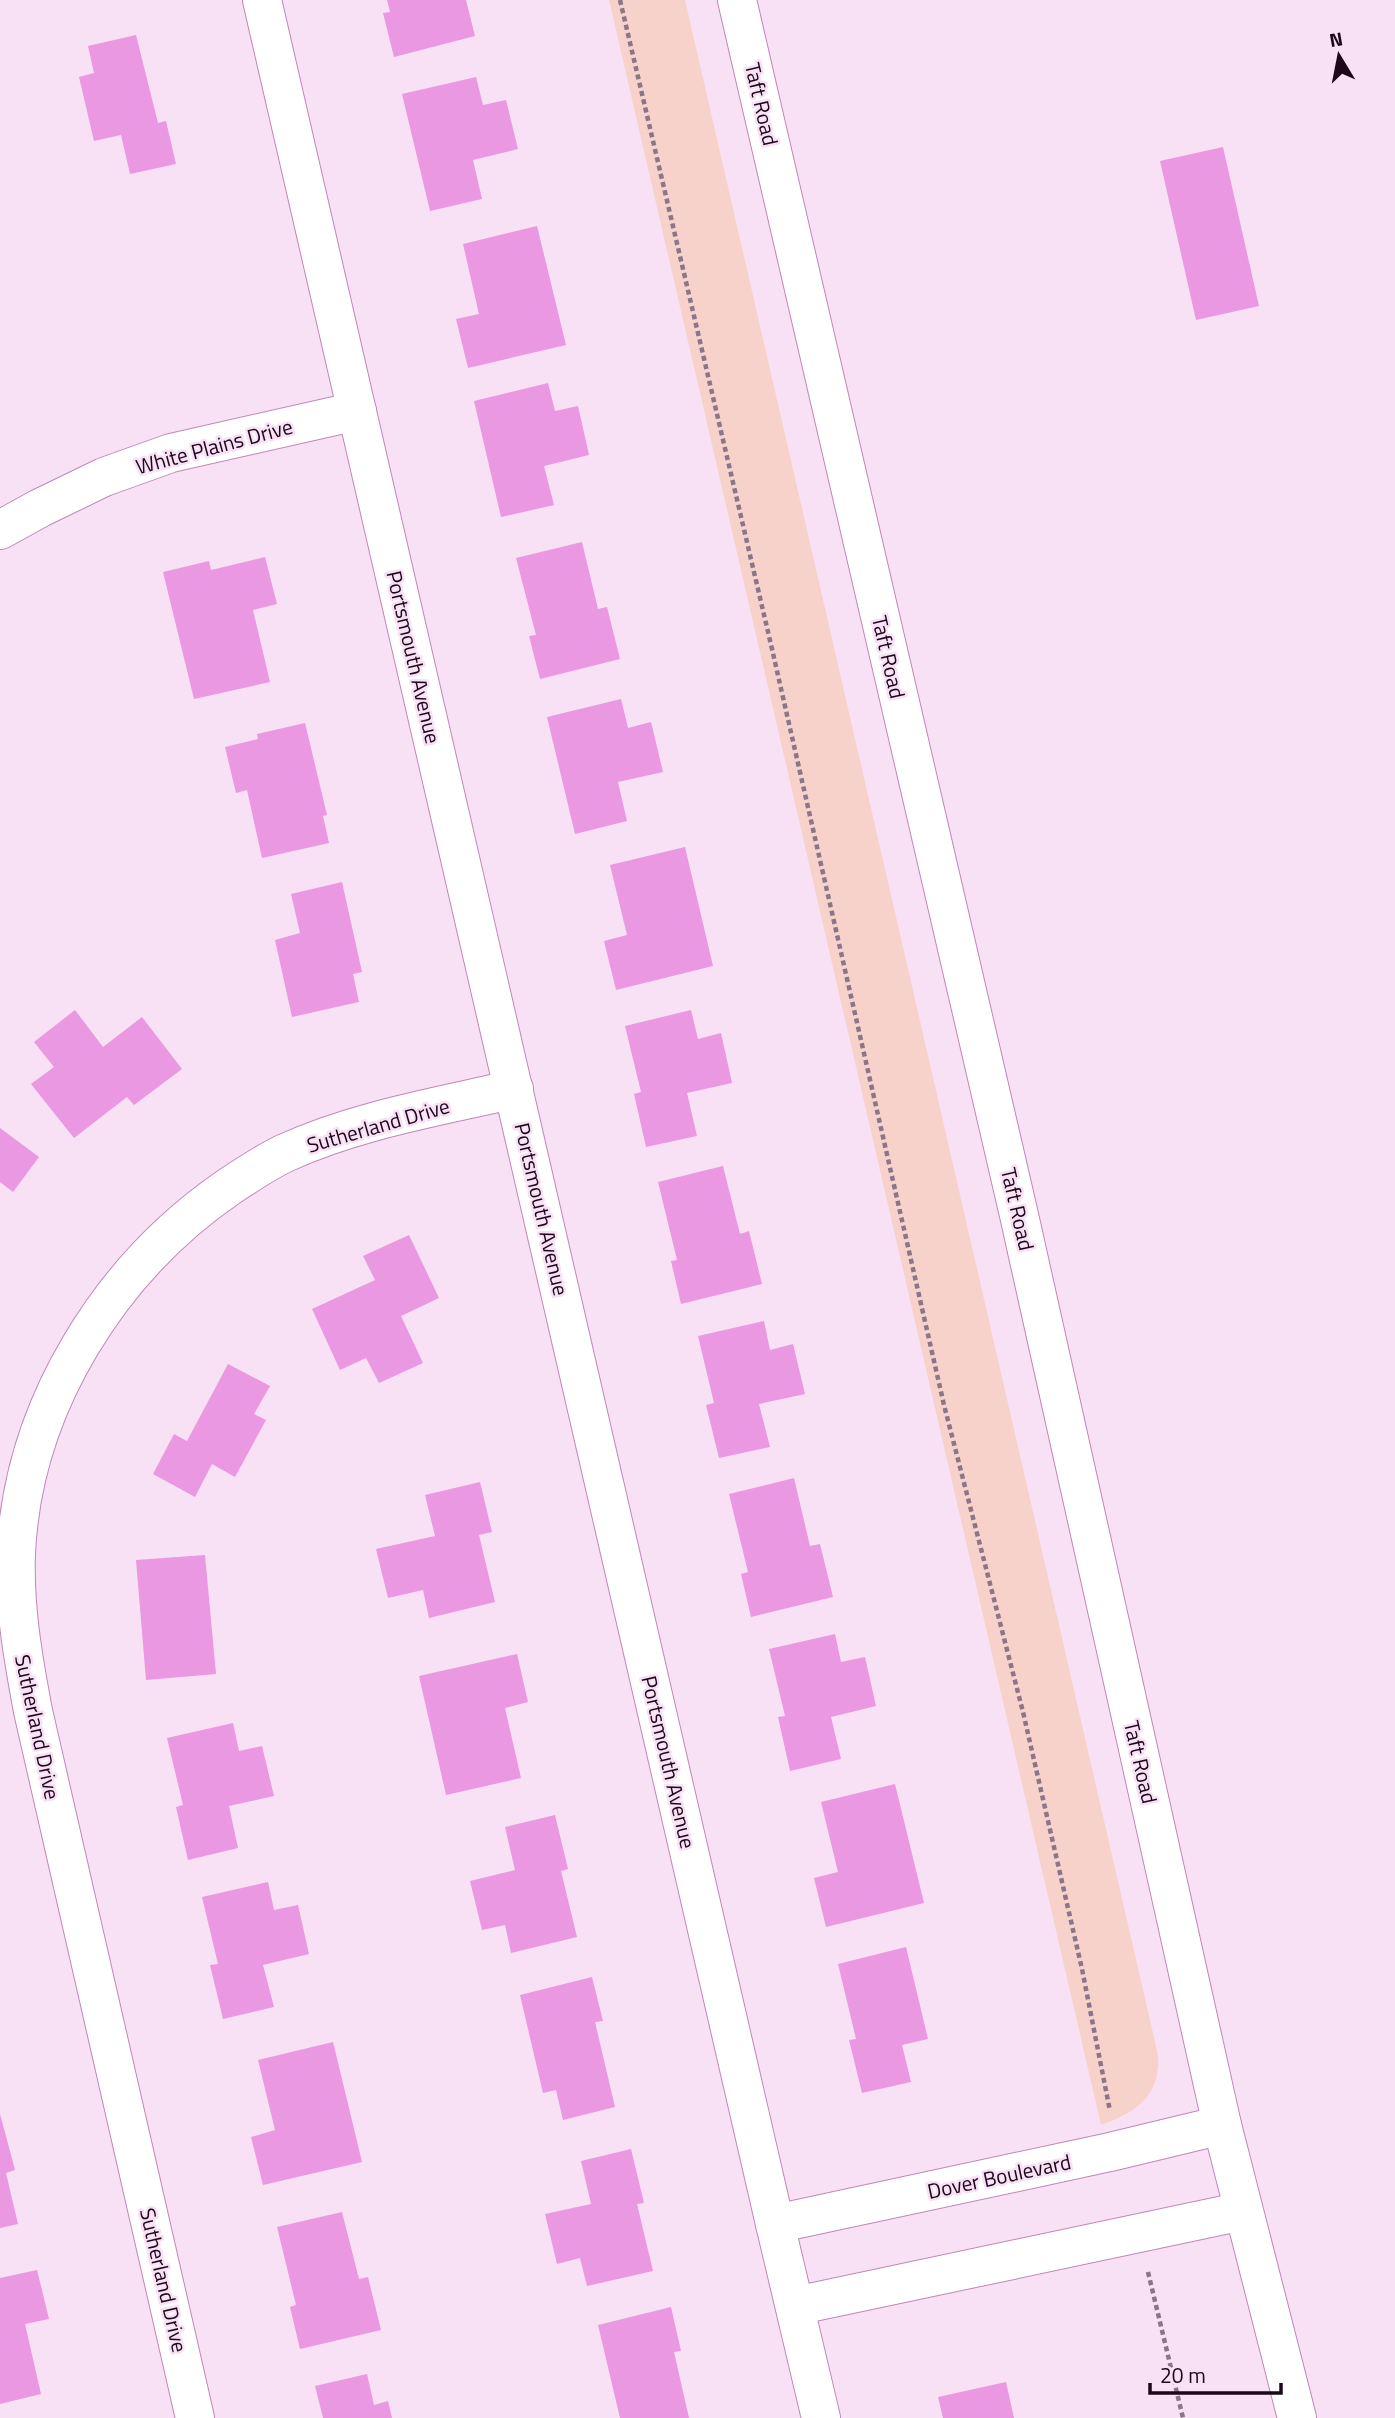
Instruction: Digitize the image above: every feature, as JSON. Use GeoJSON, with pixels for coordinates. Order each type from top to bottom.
{"type":"FeatureCollection","features":[{"type":"Feature","properties":{"kind":"street","name":"Portsmouth Avenue"},"geometry":{"type":"LineString","coordinates":[[262,0],[821,2418]]}},
{"type":"Feature","properties":{"kind":"street","name":"Taft Road"},"geometry":{"type":"LineString","coordinates":[[737,0],[1022,1228],[1222,2125],[1297,2418]]}},
{"type":"Feature","properties":{"kind":"street","name":"White Plains Drive"},"geometry":{"type":"LineString","coordinates":[[0,530],[104,477],[171,453],[357,411]]}},
{"type":"Feature","properties":{"kind":"street","name":"Sutherland Drive"},"geometry":{"type":"LineString","coordinates":[[195,2418],[24,1665],[17,1612],[16,1550],[31,1459],[59,1385],[95,1323],[119,1289],[145,1260],[199,1209],[250,1173],[283,1154],[319,1139],[362,1125],[514,1089]]}},
{"type":"Feature","properties":{"kind":"street","name":"Dover Boulevard"},"geometry":{"type":"LineString","coordinates":[[775,2224],[1222,2125]]}},
{"type":"Feature","properties":{"kind":"street"},"geometry":{"type":"LineString","coordinates":[[795,2306],[1243,2211]]}},
{"type":"Feature","properties":{"kind":"path"},"geometry":{"type":"LineString","coordinates":[[620,0],[793,740],[944,1405],[1029,1739],[1082,1969],[1112,2119]]}},
{"type":"Feature","properties":{"kind":"path"},"geometry":{"type":"LineString","coordinates":[[1147,2267],[1183,2418]]}},
{"type":"Feature","properties":{"kind":"shaded area"},"geometry":{"type":"Polygon","coordinates":[[[609,0],[685,0],[1158,2055],[1155,2082],[1143,2101],[1125,2115],[1101,2125],[609,0]]]}},
{"type":"Feature","properties":{"kind":"building"},"geometry":{"type":"Polygon","coordinates":[[[387,0],[466,0],[475,36],[394,57],[383,13],[390,12],[387,0]]]}},
{"type":"Feature","properties":{"kind":"building"},"geometry":{"type":"Polygon","coordinates":[[[136,35],[158,123],[166,121],[176,164],[130,174],[121,135],[94,141],[79,77],[94,73],[88,46],[136,35]]]}},
{"type":"Feature","properties":{"kind":"building"},"geometry":{"type":"Polygon","coordinates":[[[476,77],[483,105],[506,100],[518,149],[473,160],[482,199],[430,211],[402,94],[476,77]]]}},
{"type":"Feature","properties":{"kind":"building"},"geometry":{"type":"Polygon","coordinates":[[[1223,147],[1259,306],[1196,320],[1160,161],[1223,147]]]}},
{"type":"Feature","properties":{"kind":"building"},"geometry":{"type":"Polygon","coordinates":[[[537,226],[566,345],[468,368],[456,319],[479,314],[463,244],[537,226]]]}},
{"type":"Feature","properties":{"kind":"building"},"geometry":{"type":"Polygon","coordinates":[[[548,383],[555,411],[578,406],[589,455],[544,466],[554,505],[501,517],[474,401],[548,383]]]}},
{"type":"Feature","properties":{"kind":"building"},"geometry":{"type":"Polygon","coordinates":[[[582,542],[598,609],[607,607],[620,659],[540,679],[529,636],[536,635],[516,558],[582,542]]]}},
{"type":"Feature","properties":{"kind":"building"},"geometry":{"type":"Polygon","coordinates":[[[265,557],[277,604],[253,610],[270,682],[194,699],[163,572],[209,561],[211,570],[265,557]]]}},
{"type":"Feature","properties":{"kind":"building"},"geometry":{"type":"Polygon","coordinates":[[[621,699],[628,728],[651,722],[663,772],[618,782],[627,821],[575,834],[547,717],[621,699]]]}},
{"type":"Feature","properties":{"kind":"building"},"geometry":{"type":"Polygon","coordinates":[[[305,723],[327,815],[323,816],[329,843],[262,858],[247,790],[236,793],[225,747],[258,739],[257,734],[305,723]]]}},
{"type":"Feature","properties":{"kind":"building"},"geometry":{"type":"Polygon","coordinates":[[[685,847],[713,966],[616,990],[604,941],[627,935],[610,865],[685,847]]]}},
{"type":"Feature","properties":{"kind":"building"},"geometry":{"type":"Polygon","coordinates":[[[342,882],[362,972],[353,974],[359,1002],[292,1017],[275,940],[300,933],[291,894],[342,882]]]}},
{"type":"Feature","properties":{"kind":"building"},"geometry":{"type":"Polygon","coordinates":[[[75,1010],[103,1047],[142,1017],[182,1069],[134,1105],[127,1097],[74,1138],[31,1084],[54,1067],[34,1042],[75,1010]]]}},
{"type":"Feature","properties":{"kind":"building"},"geometry":{"type":"Polygon","coordinates":[[[691,1010],[698,1039],[721,1033],[732,1083],[687,1093],[697,1136],[646,1147],[634,1094],[641,1092],[625,1026],[691,1010]]]}},
{"type":"Feature","properties":{"kind":"building"},"geometry":{"type":"Polygon","coordinates":[[[0,1128],[39,1157],[13,1192],[0,1182],[0,1128]]]}},
{"type":"Feature","properties":{"kind":"building"},"geometry":{"type":"Polygon","coordinates":[[[723,1166],[740,1234],[749,1231],[762,1284],[681,1304],[671,1261],[677,1260],[658,1182],[723,1166]]]}},
{"type":"Feature","properties":{"kind":"building"},"geometry":{"type":"Polygon","coordinates":[[[409,1235],[439,1298],[401,1316],[423,1363],[379,1383],[366,1358],[340,1370],[312,1309],[375,1280],[363,1256],[409,1235]]]}},
{"type":"Feature","properties":{"kind":"building"},"geometry":{"type":"Polygon","coordinates":[[[764,1321],[770,1350],[793,1344],[805,1394],[759,1404],[770,1447],[719,1458],[706,1405],[714,1403],[698,1336],[764,1321]]]}},
{"type":"Feature","properties":{"kind":"building"},"geometry":{"type":"Polygon","coordinates":[[[228,1364],[270,1386],[254,1414],[266,1420],[235,1477],[212,1464],[195,1497],[153,1474],[174,1434],[187,1441],[228,1364]]]}},
{"type":"Feature","properties":{"kind":"building"},"geometry":{"type":"Polygon","coordinates":[[[794,1478],[810,1546],[820,1544],[833,1597],[751,1617],[741,1574],[748,1572],[729,1494],[794,1478]]]}},
{"type":"Feature","properties":{"kind":"building"},"geometry":{"type":"Polygon","coordinates":[[[480,1482],[492,1532],[479,1535],[495,1602],[429,1618],[423,1590],[388,1598],[376,1549],[435,1536],[425,1495],[480,1482]]]}},
{"type":"Feature","properties":{"kind":"building"},"geometry":{"type":"Polygon","coordinates":[[[205,1555],[216,1674],[146,1680],[136,1560],[205,1555]]]}},
{"type":"Feature","properties":{"kind":"building"},"geometry":{"type":"Polygon","coordinates":[[[835,1634],[841,1662],[865,1657],[876,1706],[831,1717],[841,1759],[790,1771],[778,1717],[785,1716],[769,1649],[835,1634]]]}},
{"type":"Feature","properties":{"kind":"building"},"geometry":{"type":"Polygon","coordinates":[[[517,1654],[528,1702],[505,1708],[521,1778],[446,1795],[419,1676],[517,1654]]]}},
{"type":"Feature","properties":{"kind":"building"},"geometry":{"type":"Polygon","coordinates":[[[233,1723],[239,1751],[262,1746],[274,1796],[229,1806],[238,1848],[188,1860],[176,1807],[183,1805],[167,1738],[233,1723]]]}},
{"type":"Feature","properties":{"kind":"building"},"geometry":{"type":"Polygon","coordinates":[[[895,1784],[924,1903],[826,1927],[814,1878],[838,1872],[821,1802],[895,1784]]]}},
{"type":"Feature","properties":{"kind":"building"},"geometry":{"type":"Polygon","coordinates":[[[555,1815],[568,1869],[561,1871],[577,1937],[511,1953],[505,1925],[482,1930],[470,1881],[515,1870],[505,1827],[555,1815]]]}},
{"type":"Feature","properties":{"kind":"building"},"geometry":{"type":"Polygon","coordinates":[[[268,1882],[274,1910],[298,1905],[309,1954],[263,1965],[274,2007],[223,2019],[210,1965],[218,1964],[202,1897],[268,1882]]]}},
{"type":"Feature","properties":{"kind":"building"},"geometry":{"type":"Polygon","coordinates":[[[906,1947],[928,2039],[902,2045],[911,2082],[862,2093],[849,2040],[856,2039],[838,1964],[906,1947]]]}},
{"type":"Feature","properties":{"kind":"building"},"geometry":{"type":"Polygon","coordinates":[[[592,1977],[603,2021],[595,2022],[615,2107],[563,2120],[556,2090],[543,2093],[520,1995],[592,1977]]]}},
{"type":"Feature","properties":{"kind":"building"},"geometry":{"type":"Polygon","coordinates":[[[333,2042],[362,2162],[263,2185],[251,2137],[275,2130],[258,2060],[333,2042]]]}},
{"type":"Feature","properties":{"kind":"building"},"geometry":{"type":"Polygon","coordinates":[[[0,2114],[15,2170],[6,2173],[18,2224],[0,2228],[0,2114]]]}},
{"type":"Feature","properties":{"kind":"building"},"geometry":{"type":"Polygon","coordinates":[[[631,2149],[644,2203],[637,2204],[653,2271],[587,2286],[580,2258],[557,2264],[545,2214],[591,2204],[581,2161],[631,2149]]]}},
{"type":"Feature","properties":{"kind":"building"},"geometry":{"type":"Polygon","coordinates":[[[342,2212],[359,2279],[368,2277],[381,2330],[300,2349],[290,2307],[296,2305],[277,2227],[342,2212]]]}},
{"type":"Feature","properties":{"kind":"building"},"geometry":{"type":"Polygon","coordinates":[[[37,2270],[49,2319],[25,2324],[41,2394],[0,2404],[0,2278],[37,2270]]]}},
{"type":"Feature","properties":{"kind":"building"},"geometry":{"type":"Polygon","coordinates":[[[671,2307],[681,2351],[674,2352],[689,2418],[620,2418],[598,2325],[671,2307]]]}},
{"type":"Feature","properties":{"kind":"building"},"geometry":{"type":"Polygon","coordinates":[[[367,2374],[374,2405],[388,2401],[392,2418],[323,2418],[315,2386],[367,2374]]]}},
{"type":"Feature","properties":{"kind":"building"},"geometry":{"type":"Polygon","coordinates":[[[1006,2382],[1014,2418],[943,2418],[938,2397],[1006,2382]]]}}]}
